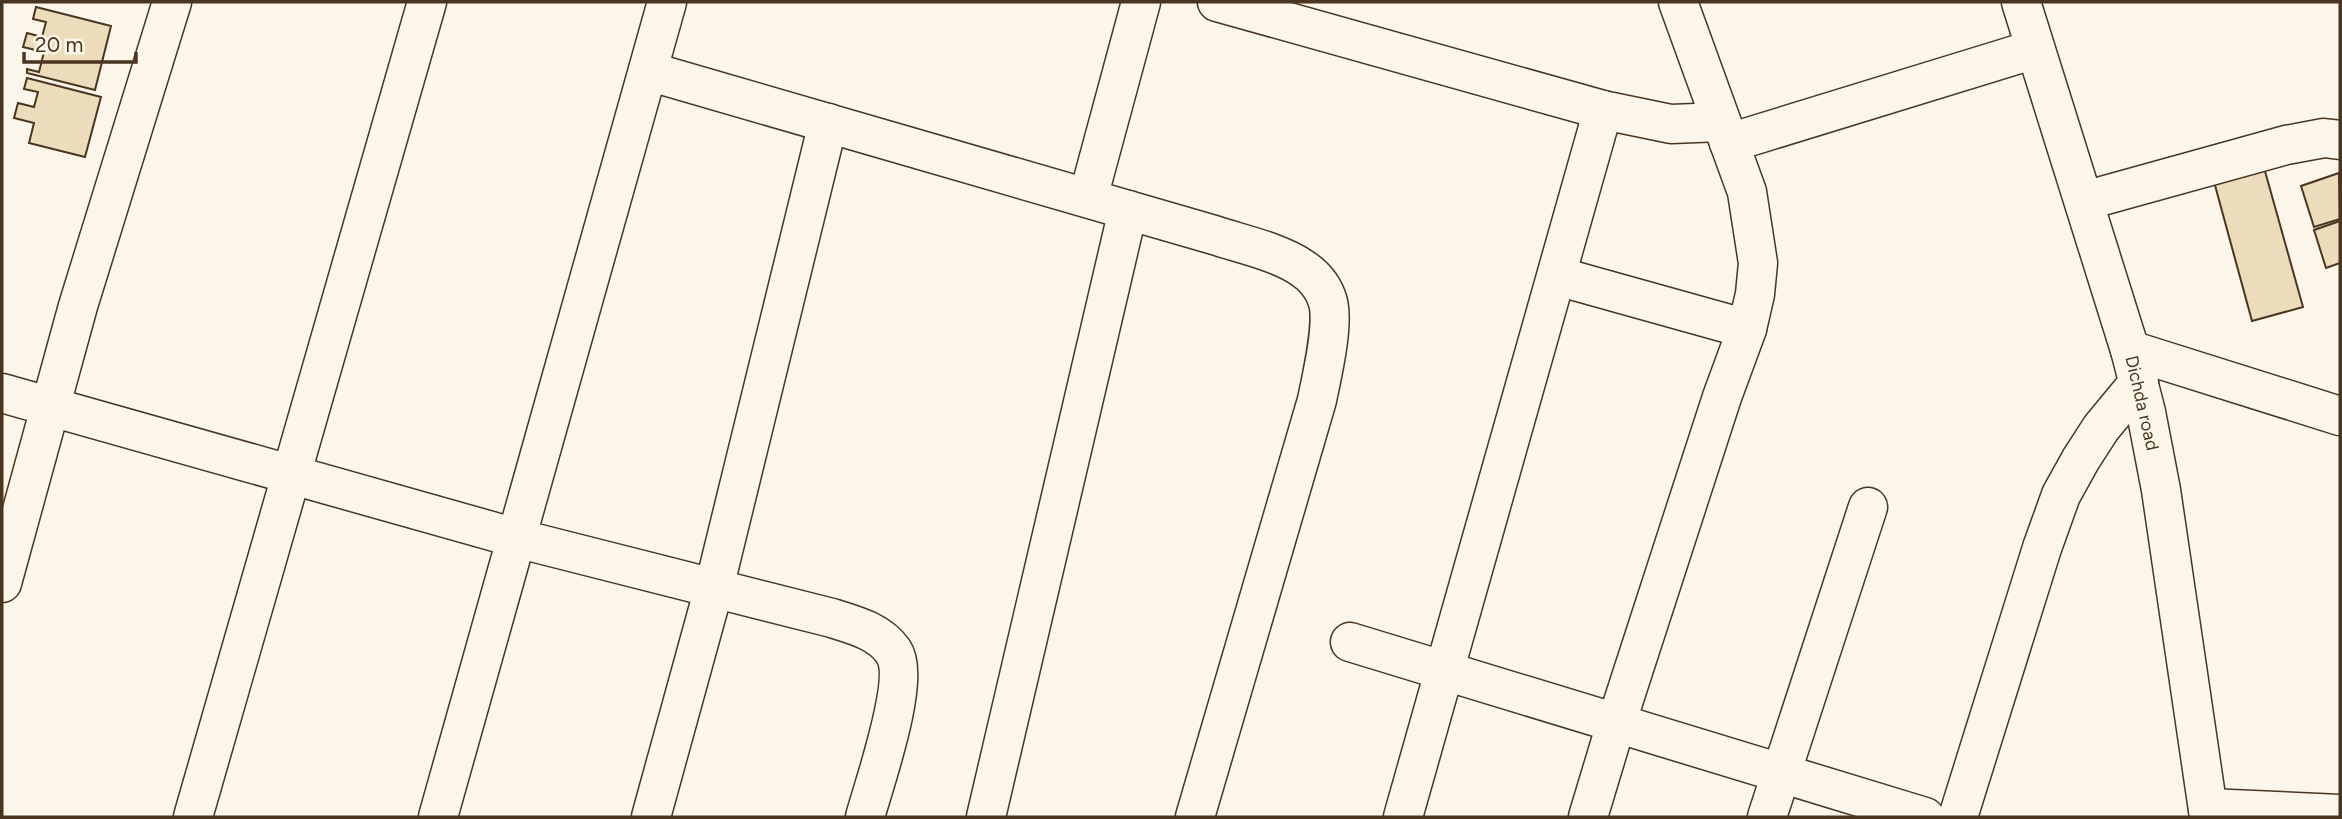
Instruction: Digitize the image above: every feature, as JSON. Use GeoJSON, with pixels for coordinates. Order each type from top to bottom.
{"type":"FeatureCollection","features":[{"type":"Feature","properties":{"kind":"street"},"geometry":{"type":"LineString","coordinates":[[2,583],[78,306],[172,2]]}},
{"type":"Feature","properties":{"kind":"street"},"geometry":{"type":"LineString","coordinates":[[193,817],[427,2]]}},
{"type":"Feature","properties":{"kind":"street"},"geometry":{"type":"LineString","coordinates":[[439,817],[667,2]]}},
{"type":"Feature","properties":{"kind":"street"},"geometry":{"type":"LineString","coordinates":[[1087,198],[1141,2]]}},
{"type":"Feature","properties":{"kind":"street"},"geometry":{"type":"LineString","coordinates":[[1217,2],[1335,17],[1604,110],[1725,133],[2035,49]]}},
{"type":"Feature","properties":{"kind":"street"},"geometry":{"type":"LineString","coordinates":[[1588,817],[1722,397],[1747,329],[1755,294],[1758,263],[1747,192],[1678,2]]}},
{"type":"Feature","properties":{"kind":"street","name":"Dichda road"},"geometry":{"type":"LineString","coordinates":[[2021,2],[2134,366],[2161,490],[2209,813]]}},
{"type":"Feature","properties":{"kind":"street"},"geometry":{"type":"LineString","coordinates":[[648,71],[1226,239],[1300,266],[1317,281],[1328,303],[1325,362],[1317,400],[1195,817]]}},
{"type":"Feature","properties":{"kind":"street"},"geometry":{"type":"LineString","coordinates":[[1403,817],[1604,110]]}},
{"type":"Feature","properties":{"kind":"street"},"geometry":{"type":"LineString","coordinates":[[651,817],[714,588],[828,124]]}},
{"type":"Feature","properties":{"kind":"street"},"geometry":{"type":"LineString","coordinates":[[2084,201],[2286,145],[2324,138],[2340,140]]}},
{"type":"Feature","properties":{"kind":"street"},"geometry":{"type":"LineString","coordinates":[[986,817],[1128,210]]}},
{"type":"Feature","properties":{"kind":"street"},"geometry":{"type":"LineString","coordinates":[[1556,276],[1747,329]]}},
{"type":"Feature","properties":{"kind":"street"},"geometry":{"type":"LineString","coordinates":[[1958,817],[2042,548],[2062,495],[2134,366],[2340,416]]}},
{"type":"Feature","properties":{"kind":"street"},"geometry":{"type":"LineString","coordinates":[[2,393],[516,538],[832,618],[879,636],[894,652],[899,677],[896,705],[865,817]]}},
{"type":"Feature","properties":{"kind":"street"},"geometry":{"type":"LineString","coordinates":[[1767,817],[1868,507]]}},
{"type":"Feature","properties":{"kind":"street"},"geometry":{"type":"LineString","coordinates":[[1350,642],[1925,817]]}},
{"type":"Feature","properties":{"kind":"street"},"geometry":{"type":"LineString","coordinates":[[2209,813],[2340,814]]}},
{"type":"Feature","properties":{"kind":"building"},"geometry":{"type":"Polygon","coordinates":[[[36,7],[111,26],[95,90],[27,73],[27,69],[39,72],[44,52],[23,47],[27,33],[42,37],[46,22],[33,19],[36,7]]]}},
{"type":"Feature","properties":{"kind":"building"},"geometry":{"type":"Polygon","coordinates":[[[27,78],[101,97],[85,157],[29,143],[34,123],[14,118],[18,103],[34,107],[38,92],[24,89],[27,78]]]}},
{"type":"Feature","properties":{"kind":"building"},"geometry":{"type":"Polygon","coordinates":[[[2263,164],[2303,307],[2252,321],[2213,178],[2263,164]]]}},
{"type":"Feature","properties":{"kind":"building"},"geometry":{"type":"Polygon","coordinates":[[[2339,173],[2340,219],[2314,227],[2301,186],[2339,173]]]}},
{"type":"Feature","properties":{"kind":"building"},"geometry":{"type":"Polygon","coordinates":[[[2340,221],[2340,263],[2326,268],[2314,230],[2340,221]]]}}]}
